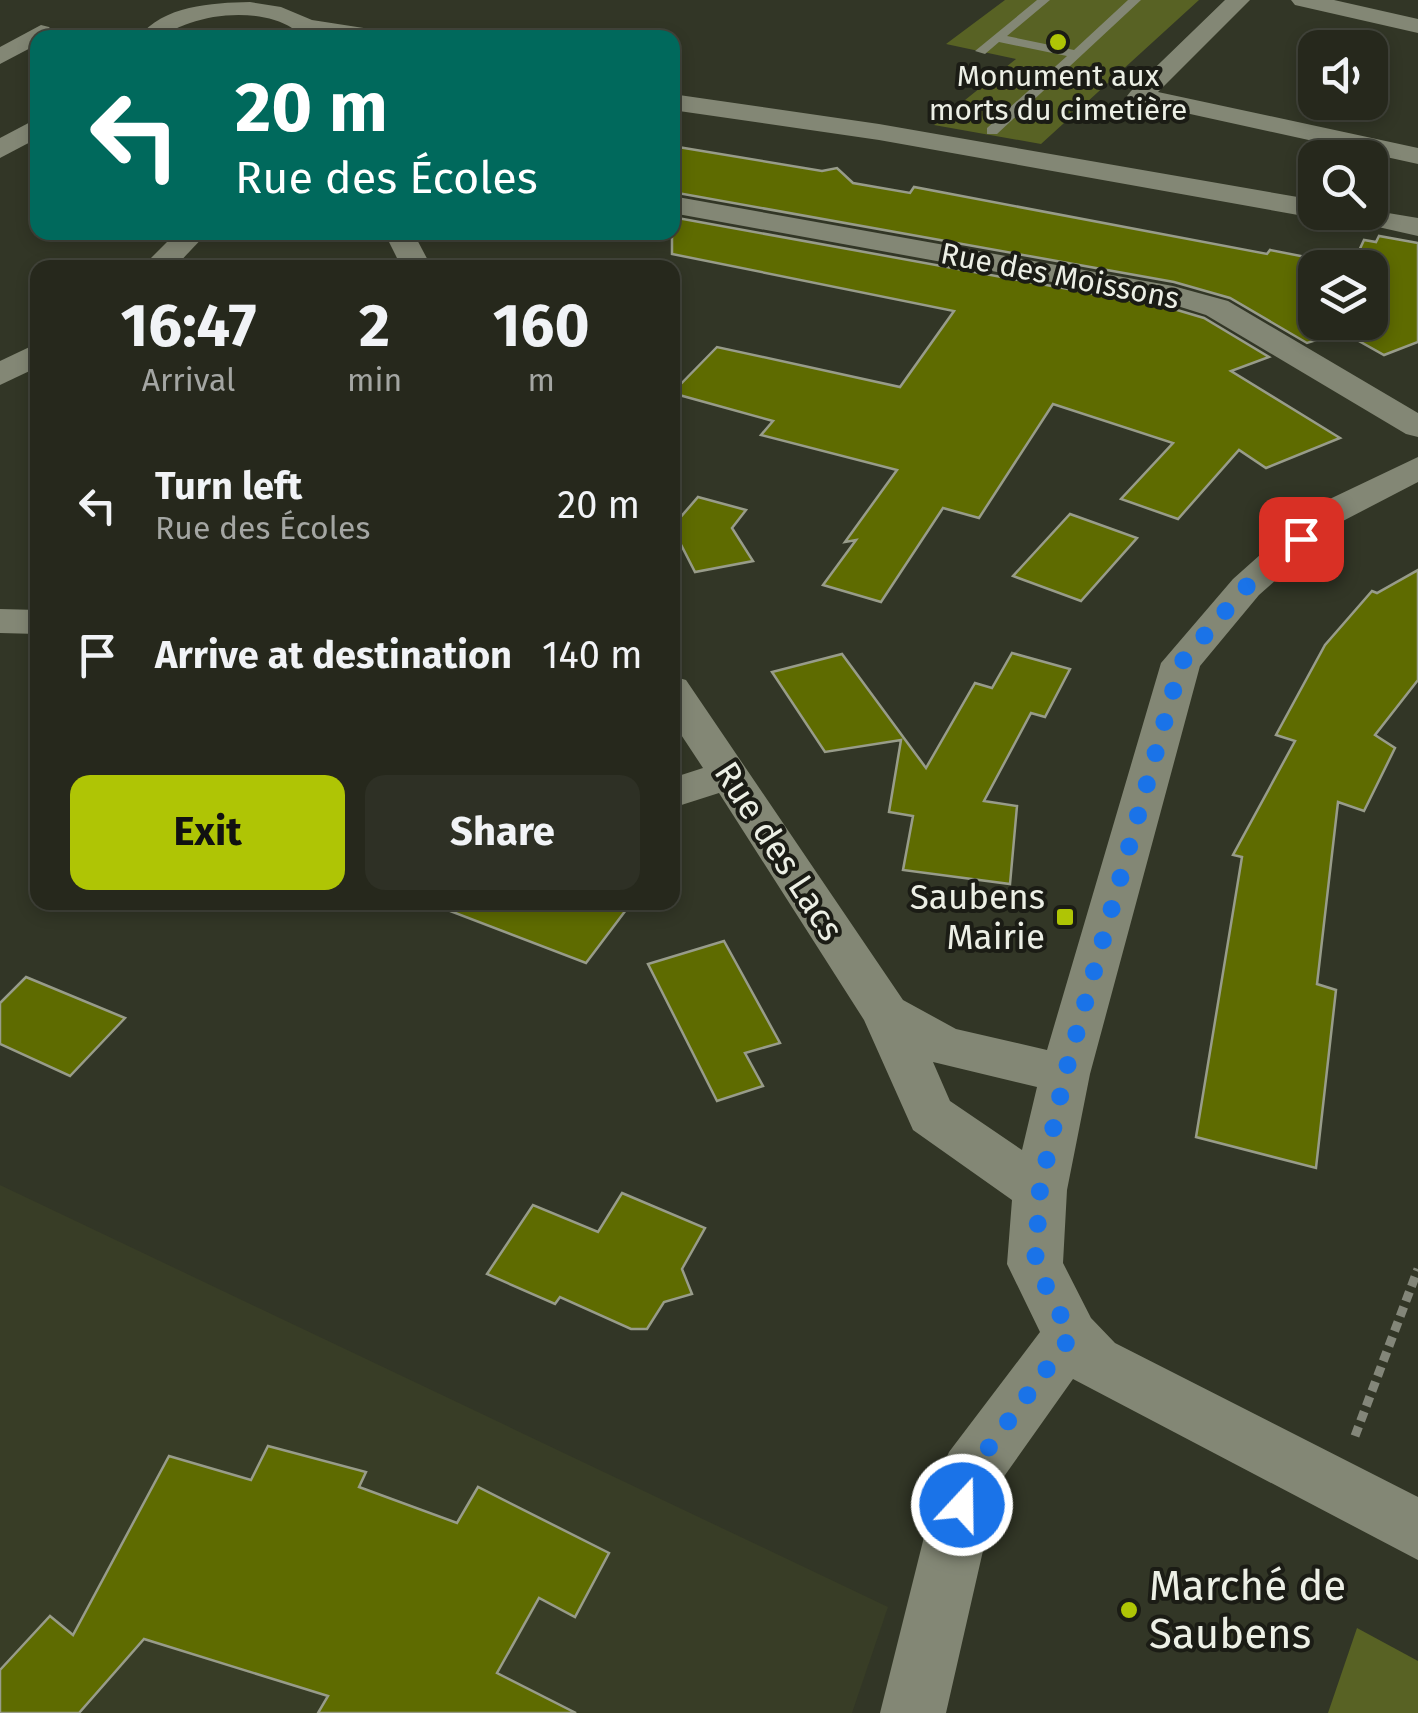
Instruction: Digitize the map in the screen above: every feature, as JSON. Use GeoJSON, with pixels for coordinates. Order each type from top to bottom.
{"type":"FeatureCollection","features":[{"type":"Feature","properties":{"kind":"street"},"geometry":{"type":"LineString","coordinates":[[1238,0],[1140,96],[1418,156]]}},
{"type":"Feature","properties":{"kind":"street"},"geometry":{"type":"LineString","coordinates":[[1303,0],[1418,26]]}},
{"type":"Feature","properties":{"kind":"street"},"geometry":{"type":"LineString","coordinates":[[157,30],[180,16],[204,10],[254,7],[298,15],[332,30]]}},
{"type":"Feature","properties":{"kind":"street"},"geometry":{"type":"LineString","coordinates":[[0,57],[30,39]]}},
{"type":"Feature","properties":{"kind":"street"},"geometry":{"type":"LineString","coordinates":[[680,103],[878,132],[1298,206]]}},
{"type":"Feature","properties":{"kind":"street"},"geometry":{"type":"LineString","coordinates":[[0,150],[30,131]]}},
{"type":"Feature","properties":{"kind":"street","name":"Rue des Moissons"},"geometry":{"type":"LineString","coordinates":[[680,205],[1172,294],[1216,308],[1418,427]]}},
{"type":"Feature","properties":{"kind":"street"},"geometry":{"type":"LineString","coordinates":[[1388,221],[1418,227]]}},
{"type":"Feature","properties":{"kind":"street"},"geometry":{"type":"LineString","coordinates":[[164,260],[186,240]]}},
{"type":"Feature","properties":{"kind":"street"},"geometry":{"type":"LineString","coordinates":[[0,375],[30,358]]}},
{"type":"Feature","properties":{"kind":"street"},"geometry":{"type":"LineString","coordinates":[[1418,468],[1328,514],[1246,587],[1181,663],[1065,1074],[1040,1190],[1035,1264],[1071,1336],[1094,1362],[1418,1530]]}},
{"type":"Feature","properties":{"kind":"street"},"geometry":{"type":"LineString","coordinates":[[0,620],[30,622]]}},
{"type":"Feature","properties":{"kind":"street","name":"Rue des Lacs"},"geometry":{"type":"LineString","coordinates":[[680,701],[886,1013],[931,1115],[1040,1190]]}},
{"type":"Feature","properties":{"kind":"street"},"geometry":{"type":"LineString","coordinates":[[680,790],[730,775]]}},
{"type":"Feature","properties":{"kind":"street","name":"Rue des Lacs"},"geometry":{"type":"LineString","coordinates":[[886,1013],[943,1046],[1065,1074]]}},
{"type":"Feature","properties":{"kind":"street"},"geometry":{"type":"LineString","coordinates":[[913,1713],[970,1473],[1071,1336]]}},
{"type":"Feature","properties":{"kind":"lane"},"geometry":{"type":"LineString","coordinates":[[981,51],[1044,0]]}},
{"type":"Feature","properties":{"kind":"lane"},"geometry":{"type":"LineString","coordinates":[[992,131],[1073,58],[1073,53],[1136,0]]}},
{"type":"Feature","properties":{"kind":"lane"},"geometry":{"type":"LineString","coordinates":[[997,38],[1073,53]]}},
{"type":"Feature","properties":{"kind":"path"},"geometry":{"type":"LineString","coordinates":[[1335,1488],[1418,1268]]}},
{"type":"Feature","properties":{"kind":"shaded area"},"geometry":{"type":"Polygon","coordinates":[[[0,1185],[888,1607],[852,1713],[0,1713],[0,1185]]]}},
{"type":"Feature","properties":{"kind":"green space"},"geometry":{"type":"Polygon","coordinates":[[[1005,0],[1199,0],[1041,144],[934,125],[1016,59],[946,44],[1005,0]]]}},
{"type":"Feature","properties":{"kind":"green space"},"geometry":{"type":"Polygon","coordinates":[[[1357,1628],[1418,1661],[1418,1713],[1328,1713],[1357,1628]]]}},
{"type":"Feature","properties":{"kind":"building"},"geometry":{"type":"Polygon","coordinates":[[[680,147],[822,171],[837,168],[853,183],[910,193],[914,187],[1267,254],[1270,250],[1298,255],[1298,338],[1230,298],[1174,282],[680,193],[680,147]]]}},
{"type":"Feature","properties":{"kind":"building"},"geometry":{"type":"Polygon","coordinates":[[[680,218],[1167,307],[1204,318],[1269,357],[1231,371],[1340,438],[1266,468],[1239,450],[1178,519],[1121,499],[1173,443],[1053,404],[979,518],[943,508],[881,602],[823,585],[856,540],[845,542],[897,470],[761,435],[773,421],[680,395],[680,385],[717,347],[900,387],[954,311],[672,254],[672,240],[680,240],[680,218]]]}},
{"type":"Feature","properties":{"kind":"building"},"geometry":{"type":"Polygon","coordinates":[[[1379,236],[1418,243],[1418,342],[1384,355],[1357,340],[1388,340],[1388,250],[1359,250],[1364,240],[1376,242],[1379,236]]]}},
{"type":"Feature","properties":{"kind":"building"},"geometry":{"type":"Polygon","coordinates":[[[698,497],[746,510],[732,528],[753,561],[695,572],[680,543],[680,518],[698,497]]]}},
{"type":"Feature","properties":{"kind":"building"},"geometry":{"type":"Polygon","coordinates":[[[1070,514],[1137,538],[1081,601],[1013,576],[1070,514]]]}},
{"type":"Feature","properties":{"kind":"building"},"geometry":{"type":"Polygon","coordinates":[[[1418,570],[1418,680],[1375,735],[1395,748],[1364,811],[1338,802],[1317,984],[1336,990],[1316,1168],[1196,1137],[1242,857],[1233,855],[1295,741],[1276,735],[1325,645],[1372,591],[1377,593],[1418,570]]]}},
{"type":"Feature","properties":{"kind":"building"},"geometry":{"type":"Polygon","coordinates":[[[1012,653],[1070,669],[1045,717],[1031,713],[984,801],[1017,806],[1010,884],[903,870],[913,816],[889,812],[901,740],[825,752],[772,672],[842,654],[926,768],[975,683],[992,688],[1012,653]]]}},
{"type":"Feature","properties":{"kind":"building"},"geometry":{"type":"Polygon","coordinates":[[[447,910],[626,910],[586,963],[447,910]]]}},
{"type":"Feature","properties":{"kind":"building"},"geometry":{"type":"Polygon","coordinates":[[[724,941],[780,1043],[745,1053],[763,1086],[717,1101],[648,964],[724,941]]]}},
{"type":"Feature","properties":{"kind":"building"},"geometry":{"type":"Polygon","coordinates":[[[26,977],[125,1018],[70,1076],[0,1044],[0,1003],[26,977]]]}},
{"type":"Feature","properties":{"kind":"building"},"geometry":{"type":"Polygon","coordinates":[[[622,1193],[705,1228],[682,1269],[692,1294],[664,1302],[647,1329],[631,1329],[560,1297],[555,1304],[487,1274],[533,1205],[598,1232],[622,1193]]]}},
{"type":"Feature","properties":{"kind":"building"},"geometry":{"type":"Polygon","coordinates":[[[268,1446],[366,1472],[359,1487],[457,1523],[478,1487],[609,1553],[575,1617],[539,1598],[497,1673],[576,1713],[318,1713],[328,1696],[144,1639],[79,1713],[0,1713],[0,1670],[50,1616],[73,1635],[169,1456],[251,1480],[268,1446]]]}},
{"type":"Feature","properties":{"kind":"place","name":"Monument aux morts du cimetière"},"geometry":{"type":"Point","coordinates":[1058,42]}},
{"type":"Feature","properties":{"kind":"place","name":"Saubens Mairie"},"geometry":{"type":"Point","coordinates":[1065,917]}},
{"type":"Feature","properties":{"kind":"place","name":"Marché de Saubens"},"geometry":{"type":"Point","coordinates":[1129,1610]}},
{"type":"Feature","properties":{"kind":"route"},"geometry":{"type":"LineString","coordinates":[[962,1505],[970,1473],[1071,1336],[1035,1264],[1040,1190],[1065,1074],[1181,663],[1246,587],[1301,539]]}}]}
